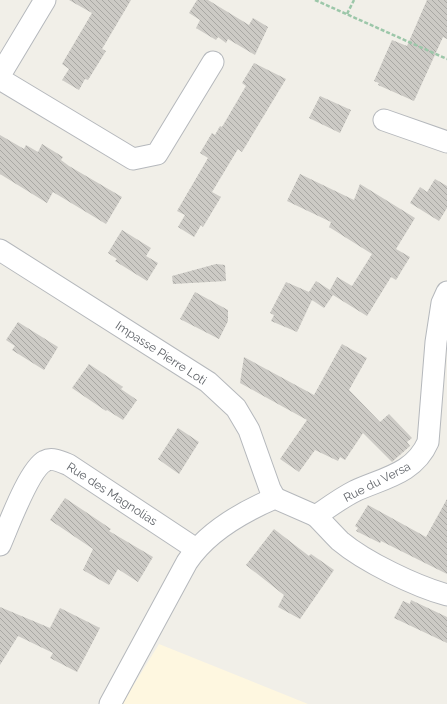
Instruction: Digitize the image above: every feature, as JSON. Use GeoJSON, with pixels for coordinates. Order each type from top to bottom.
{"type":"FeatureCollection","features":[{"type":"Feature","properties":{"kind":"street"},"geometry":{"type":"LineString","coordinates":[[45,0],[0,77],[133,159],[157,154],[213,62]]}},
{"type":"Feature","properties":{"kind":"street"},"geometry":{"type":"LineString","coordinates":[[384,120],[447,142]]}},
{"type":"Feature","properties":{"kind":"street","name":"Impasse Pierre Loti"},"geometry":{"type":"LineString","coordinates":[[0,250],[208,382],[236,408],[249,430],[270,489],[275,498]]}},
{"type":"Feature","properties":{"kind":"street","name":"Rue du Versa"},"geometry":{"type":"LineString","coordinates":[[316,516],[356,491],[405,470],[414,463],[424,451],[428,442],[436,342],[442,303],[447,292]]}},
{"type":"Feature","properties":{"kind":"street","name":"Rue des Magnolias"},"geometry":{"type":"LineString","coordinates":[[0,545],[31,477],[38,466],[47,460],[57,460],[69,465],[196,549]]}},
{"type":"Feature","properties":{"kind":"street"},"geometry":{"type":"LineString","coordinates":[[110,704],[196,549],[239,516],[275,498],[316,516],[341,541],[366,558],[414,583],[447,595]]}},
{"type":"Feature","properties":{"kind":"path"},"geometry":{"type":"LineString","coordinates":[[315,0],[447,59]]}},
{"type":"Feature","properties":{"kind":"path"},"geometry":{"type":"LineString","coordinates":[[347,14],[354,0]]}},
{"type":"Feature","properties":{"kind":"shaded area"},"geometry":{"type":"Polygon","coordinates":[[[159,644],[308,704],[122,704],[159,644]]]}},
{"type":"Feature","properties":{"kind":"building"},"geometry":{"type":"Polygon","coordinates":[[[69,0],[131,0],[102,49],[106,51],[88,80],[85,79],[79,90],[62,80],[69,69],[62,64],[92,13],[69,0]]]}},
{"type":"Feature","properties":{"kind":"building"},"geometry":{"type":"Polygon","coordinates":[[[197,0],[208,0],[249,25],[253,18],[268,27],[255,55],[228,39],[226,43],[218,37],[216,40],[196,28],[200,20],[189,13],[197,0]]]}},
{"type":"Feature","properties":{"kind":"building"},"geometry":{"type":"Polygon","coordinates":[[[427,0],[447,0],[447,39],[443,37],[414,101],[378,85],[379,83],[374,81],[392,40],[407,46],[427,0]]]}},
{"type":"Feature","properties":{"kind":"building"},"geometry":{"type":"Polygon","coordinates":[[[254,63],[286,79],[242,152],[238,149],[212,192],[221,197],[203,227],[201,225],[194,237],[178,227],[185,215],[177,211],[208,158],[200,153],[212,133],[215,135],[220,126],[222,127],[246,86],[242,83],[254,63]]]}},
{"type":"Feature","properties":{"kind":"building"},"geometry":{"type":"Polygon","coordinates":[[[320,96],[351,110],[340,133],[309,118],[320,96]]]}},
{"type":"Feature","properties":{"kind":"building"},"geometry":{"type":"Polygon","coordinates":[[[0,135],[24,149],[26,145],[38,152],[42,144],[63,157],[61,160],[69,166],[122,197],[106,224],[53,192],[47,203],[0,174],[0,135]]]}},
{"type":"Feature","properties":{"kind":"building"},"geometry":{"type":"Polygon","coordinates":[[[300,174],[354,200],[360,184],[415,218],[396,249],[410,257],[396,280],[391,277],[367,316],[333,295],[324,308],[312,300],[297,332],[271,321],[274,315],[270,313],[286,282],[309,292],[316,281],[330,290],[337,277],[352,286],[372,254],[329,227],[331,222],[287,201],[300,174]]]}},
{"type":"Feature","properties":{"kind":"building"},"geometry":{"type":"Polygon","coordinates":[[[435,179],[447,186],[447,208],[439,221],[410,203],[420,187],[427,192],[435,179]]]}},
{"type":"Feature","properties":{"kind":"building"},"geometry":{"type":"Polygon","coordinates":[[[122,230],[151,248],[146,256],[158,263],[147,281],[115,261],[117,259],[108,253],[122,230]]]}},
{"type":"Feature","properties":{"kind":"building"},"geometry":{"type":"Polygon","coordinates":[[[216,264],[225,265],[226,281],[173,284],[172,276],[216,264]]]}},
{"type":"Feature","properties":{"kind":"building"},"geometry":{"type":"Polygon","coordinates":[[[195,292],[228,310],[228,321],[219,339],[180,319],[195,292]]]}},
{"type":"Feature","properties":{"kind":"building"},"geometry":{"type":"Polygon","coordinates":[[[18,322],[58,347],[44,370],[12,350],[15,346],[6,340],[18,322]]]}},
{"type":"Feature","properties":{"kind":"building"},"geometry":{"type":"Polygon","coordinates":[[[342,344],[367,358],[349,390],[380,422],[389,414],[412,438],[407,442],[410,446],[392,462],[363,433],[345,460],[340,457],[338,461],[315,450],[299,472],[280,459],[307,420],[240,383],[244,357],[314,395],[342,344]]]}},
{"type":"Feature","properties":{"kind":"building"},"geometry":{"type":"Polygon","coordinates":[[[89,364],[123,387],[121,389],[137,400],[123,420],[107,410],[106,411],[72,388],[89,364]]]}},
{"type":"Feature","properties":{"kind":"building"},"geometry":{"type":"Polygon","coordinates":[[[178,428],[199,442],[179,474],[158,459],[178,428]]]}},
{"type":"Feature","properties":{"kind":"building"},"geometry":{"type":"Polygon","coordinates":[[[65,498],[111,529],[109,531],[153,557],[138,582],[118,569],[109,585],[83,570],[93,549],[50,520],[65,498]]]}},
{"type":"Feature","properties":{"kind":"building"},"geometry":{"type":"Polygon","coordinates":[[[447,499],[447,574],[381,541],[380,543],[356,531],[358,528],[355,526],[368,505],[426,537],[447,499]]]}},
{"type":"Feature","properties":{"kind":"building"},"geometry":{"type":"Polygon","coordinates":[[[274,529],[309,556],[311,554],[334,570],[300,619],[278,607],[284,595],[246,565],[274,529]]]}},
{"type":"Feature","properties":{"kind":"building"},"geometry":{"type":"Polygon","coordinates":[[[411,600],[447,617],[447,643],[394,618],[403,601],[410,604],[411,600]]]}},
{"type":"Feature","properties":{"kind":"building"},"geometry":{"type":"Polygon","coordinates":[[[0,607],[50,628],[60,608],[100,628],[77,672],[50,658],[53,653],[18,636],[0,665],[0,607]]]}}]}
